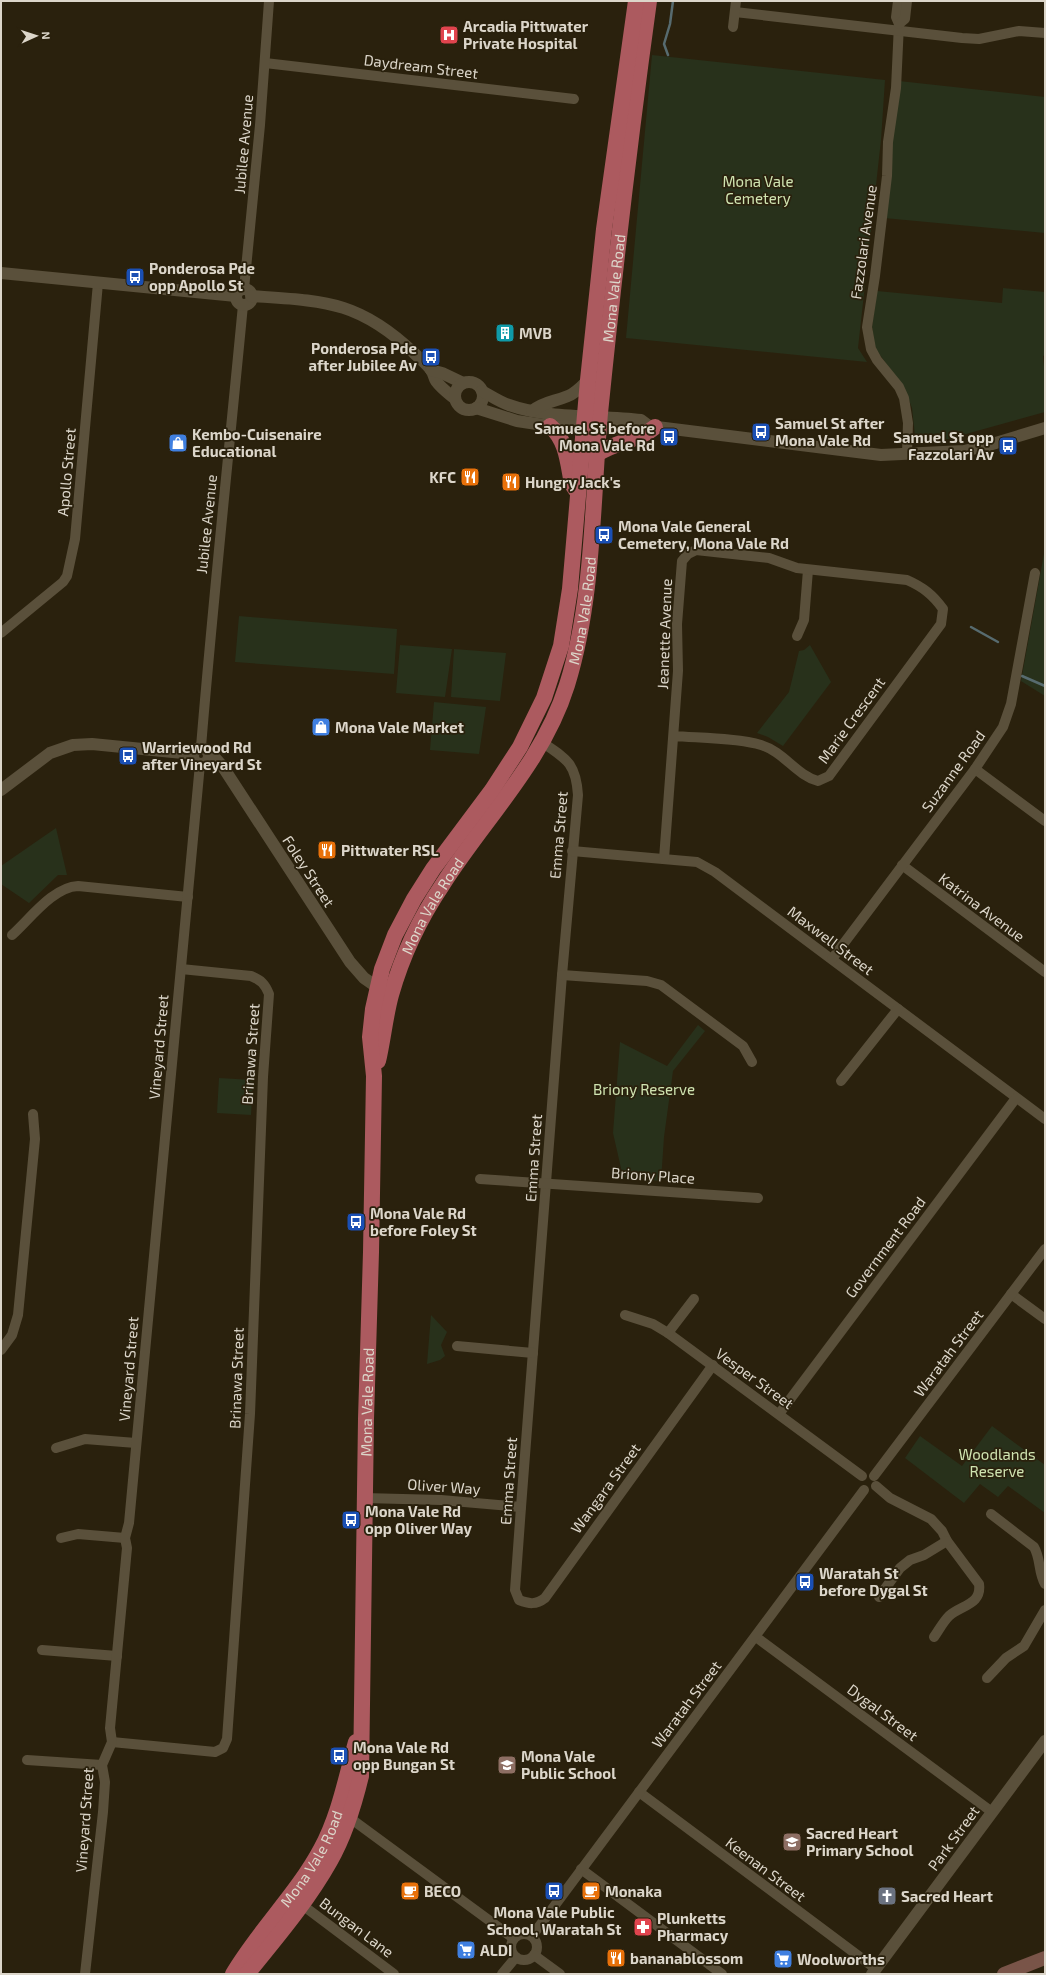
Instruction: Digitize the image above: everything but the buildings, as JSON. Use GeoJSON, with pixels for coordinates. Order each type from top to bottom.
{"type":"FeatureCollection","features":[{"type":"Feature","properties":{"kind":"highway","name":"Mona Vale Road"},"geometry":{"type":"LineString","coordinates":[[384,992],[417,927],[443,884],[530,765],[543,743],[564,694],[578,648],[588,568],[597,454],[588,380],[604,229],[636,1]]}},
{"type":"Feature","properties":{"kind":"highway","name":"Mona Vale Road"},"geometry":{"type":"LineString","coordinates":[[233,1974],[248,1968],[301,1904],[330,1861],[344,1816],[360,1728],[374,1076],[384,992],[382,968],[395,935],[414,899],[433,869],[492,790],[513,757],[534,720],[551,680],[568,608],[578,495],[608,327],[631,132],[649,1]]}},
{"type":"Feature","properties":{"kind":"highway"},"geometry":{"type":"LineString","coordinates":[[550,426],[558,433],[563,443],[572,484],[578,495]]}},
{"type":"Feature","properties":{"kind":"highway"},"geometry":{"type":"LineString","coordinates":[[597,454],[618,442],[646,435],[652,427]]}},
{"type":"Feature","properties":{"kind":"highway"},"geometry":{"type":"LineString","coordinates":[[513,757],[527,751],[535,742],[543,743],[540,732],[550,700],[551,680]]}},
{"type":"Feature","properties":{"kind":"highway","name":"Mona Vale Road"},"geometry":{"type":"LineString","coordinates":[[248,1968],[344,1816]]}},
{"type":"Feature","properties":{"kind":"highway"},"geometry":{"type":"LineString","coordinates":[[226,1974],[248,1968]]}},
{"type":"Feature","properties":{"kind":"main road"},"geometry":{"type":"LineString","coordinates":[[1004,1974],[1045,1958]]}},
{"type":"Feature","properties":{"kind":"street","name":"Jubilee Avenue"},"geometry":{"type":"LineString","coordinates":[[201,756],[212,609],[226,489],[265,63],[269,1]]}},
{"type":"Feature","properties":{"kind":"street"},"geometry":{"type":"LineString","coordinates":[[732,27],[736,1]]}},
{"type":"Feature","properties":{"kind":"street","name":"Fazzolari Avenue"},"geometry":{"type":"LineString","coordinates":[[898,1],[896,17],[898,27],[896,88],[888,142],[887,176],[876,276],[867,327],[871,349],[877,360],[899,387],[904,398],[908,423],[907,453]]}},
{"type":"Feature","properties":{"kind":"street","name":"Fazzolari Avenue"},"geometry":{"type":"LineString","coordinates":[[898,27],[905,19],[907,1]]}},
{"type":"Feature","properties":{"kind":"street"},"geometry":{"type":"LineString","coordinates":[[735,12],[898,27],[979,39],[1019,32],[1045,33]]}},
{"type":"Feature","properties":{"kind":"street","name":"Daydream Street"},"geometry":{"type":"LineString","coordinates":[[265,63],[574,99]]}},
{"type":"Feature","properties":{"kind":"street"},"geometry":{"type":"LineString","coordinates":[[1,273],[243,296],[317,301],[337,305],[359,312],[384,327],[431,370],[436,382],[454,398],[458,406],[462,409],[467,410],[476,408],[518,421],[550,426],[592,422]]}},
{"type":"Feature","properties":{"kind":"street","name":"Apollo Street"},"geometry":{"type":"LineString","coordinates":[[1,633],[63,582],[70,567],[75,539],[98,283]]}},
{"type":"Feature","properties":{"kind":"street"},"geometry":{"type":"LineString","coordinates":[[431,370],[442,373],[462,383],[471,382],[476,384],[482,391],[509,405],[532,411],[640,429],[652,427],[872,455],[954,452],[976,449],[1045,428]]}},
{"type":"Feature","properties":{"kind":"street"},"geometry":{"type":"LineString","coordinates":[[532,411],[541,403],[568,396],[578,390],[588,380]]}},
{"type":"Feature","properties":{"kind":"street"},"geometry":{"type":"LineString","coordinates":[[454,398],[456,389],[462,383]]}},
{"type":"Feature","properties":{"kind":"street"},"geometry":{"type":"LineString","coordinates":[[476,408],[482,401],[482,391]]}},
{"type":"Feature","properties":{"kind":"street","name":"Jeanette Avenue"},"geometry":{"type":"LineString","coordinates":[[664,859],[678,671],[677,624],[682,561],[685,557],[696,550],[769,558],[797,568],[808,570],[907,580],[922,587],[934,596],[943,609],[941,624]]}},
{"type":"Feature","properties":{"kind":"street"},"geometry":{"type":"LineString","coordinates":[[796,636],[804,620],[808,570]]}},
{"type":"Feature","properties":{"kind":"street","name":"Suzanne Road"},"geometry":{"type":"LineString","coordinates":[[832,959],[975,769],[1003,727],[1011,704],[1035,573]]}},
{"type":"Feature","properties":{"kind":"street","name":"Marie Crescent"},"geometry":{"type":"LineString","coordinates":[[674,736],[761,745],[783,756],[808,778],[818,781],[829,776],[941,624]]}},
{"type":"Feature","properties":{"kind":"street","name":"Emma Street"},"geometry":{"type":"LineString","coordinates":[[515,1590],[562,975],[578,795],[577,779],[573,768],[566,760],[543,743]]}},
{"type":"Feature","properties":{"kind":"street"},"geometry":{"type":"LineString","coordinates":[[1,790],[50,753],[74,745],[92,744],[201,756]]}},
{"type":"Feature","properties":{"kind":"street","name":"Vineyard Street"},"geometry":{"type":"LineString","coordinates":[[86,1974],[105,1782],[102,1765],[112,1742],[110,1729],[127,1548],[125,1538],[129,1522],[201,756]]}},
{"type":"Feature","properties":{"kind":"street","name":"Foley Street"},"geometry":{"type":"LineString","coordinates":[[201,756],[216,759],[223,767],[350,962],[364,978],[384,992]]}},
{"type":"Feature","properties":{"kind":"street"},"geometry":{"type":"LineString","coordinates":[[975,769],[1045,822]]}},
{"type":"Feature","properties":{"kind":"street","name":"Maxwell Street"},"geometry":{"type":"LineString","coordinates":[[572,851],[698,862],[832,959],[1045,1119]]}},
{"type":"Feature","properties":{"kind":"street","name":"Katrina Avenue"},"geometry":{"type":"LineString","coordinates":[[902,865],[1045,972]]}},
{"type":"Feature","properties":{"kind":"street"},"geometry":{"type":"LineString","coordinates":[[12,935],[55,894],[68,887],[78,886],[188,897]]}},
{"type":"Feature","properties":{"kind":"street","name":"Brinawa Street"},"geometry":{"type":"LineString","coordinates":[[112,1742],[215,1752],[223,1748],[227,1739],[249,1422],[263,1077],[268,994],[266,986],[260,979],[251,976],[180,969]]}},
{"type":"Feature","properties":{"kind":"street"},"geometry":{"type":"LineString","coordinates":[[562,975],[646,981],[661,985],[743,1046],[752,1062]]}},
{"type":"Feature","properties":{"kind":"street"},"geometry":{"type":"LineString","coordinates":[[841,1081],[898,1009]]}},
{"type":"Feature","properties":{"kind":"street","name":"Government Road"},"geometry":{"type":"LineString","coordinates":[[779,1414],[1016,1098]]}},
{"type":"Feature","properties":{"kind":"street"},"geometry":{"type":"LineString","coordinates":[[1,1350],[12,1335],[18,1315],[35,1138],[33,1114]]}},
{"type":"Feature","properties":{"kind":"street","name":"Briony Place"},"geometry":{"type":"LineString","coordinates":[[480,1178],[758,1198]]}},
{"type":"Feature","properties":{"kind":"street","name":"Waratah Street"},"geometry":{"type":"LineString","coordinates":[[874,1476],[1045,1249]]}},
{"type":"Feature","properties":{"kind":"street"},"geometry":{"type":"LineString","coordinates":[[1011,1294],[1045,1319]]}},
{"type":"Feature","properties":{"kind":"street"},"geometry":{"type":"LineString","coordinates":[[668,1333],[694,1299]]}},
{"type":"Feature","properties":{"kind":"street","name":"Vesper Street"},"geometry":{"type":"LineString","coordinates":[[625,1315],[653,1324],[668,1333],[862,1476]]}},
{"type":"Feature","properties":{"kind":"street"},"geometry":{"type":"LineString","coordinates":[[457,1346],[533,1353]]}},
{"type":"Feature","properties":{"kind":"street","name":"Wangara Street"},"geometry":{"type":"LineString","coordinates":[[515,1590],[519,1600],[530,1604],[545,1598],[713,1365]]}},
{"type":"Feature","properties":{"kind":"street"},"geometry":{"type":"LineString","coordinates":[[56,1448],[85,1439],[136,1443]]}},
{"type":"Feature","properties":{"kind":"street"},"geometry":{"type":"LineString","coordinates":[[870,1474],[874,1476],[877,1480],[876,1486],[870,1491],[864,1490],[861,1485],[862,1476],[870,1474]]}},
{"type":"Feature","properties":{"kind":"street"},"geometry":{"type":"LineString","coordinates":[[876,1486],[890,1498],[931,1519],[942,1531],[947,1541],[976,1577],[980,1590],[976,1598],[970,1605],[949,1616],[934,1637]]}},
{"type":"Feature","properties":{"kind":"street","name":"Waratah Street"},"geometry":{"type":"LineString","coordinates":[[532,1936],[864,1490]]}},
{"type":"Feature","properties":{"kind":"street","name":"Oliver Way"},"geometry":{"type":"LineString","coordinates":[[364,1498],[440,1500],[521,1507]]}},
{"type":"Feature","properties":{"kind":"street"},"geometry":{"type":"LineString","coordinates":[[991,1514],[1034,1547],[1038,1554],[1041,1578],[1045,1584]]}},
{"type":"Feature","properties":{"kind":"street"},"geometry":{"type":"LineString","coordinates":[[62,1538],[78,1534],[125,1538]]}},
{"type":"Feature","properties":{"kind":"street"},"geometry":{"type":"LineString","coordinates":[[879,1597],[900,1568],[910,1560],[924,1555],[947,1541]]}},
{"type":"Feature","properties":{"kind":"street"},"geometry":{"type":"LineString","coordinates":[[987,1678],[1006,1658],[1024,1646],[1045,1610]]}},
{"type":"Feature","properties":{"kind":"street","name":"Dygal Street"},"geometry":{"type":"LineString","coordinates":[[756,1637],[992,1812]]}},
{"type":"Feature","properties":{"kind":"street"},"geometry":{"type":"LineString","coordinates":[[42,1650],[117,1656]]}},
{"type":"Feature","properties":{"kind":"street","name":"Park Street"},"geometry":{"type":"LineString","coordinates":[[874,1972],[1045,1741]]}},
{"type":"Feature","properties":{"kind":"street"},"geometry":{"type":"LineString","coordinates":[[27,1760],[102,1765]]}},
{"type":"Feature","properties":{"kind":"street","name":"Keenan Street"},"geometry":{"type":"LineString","coordinates":[[639,1792],[874,1972]]}},
{"type":"Feature","properties":{"kind":"street"},"geometry":{"type":"LineString","coordinates":[[344,1816],[513,1938]]}},
{"type":"Feature","properties":{"kind":"street"},"geometry":{"type":"LineString","coordinates":[[581,1869],[722,1974]]}},
{"type":"Feature","properties":{"kind":"street","name":"Bungan Lane"},"geometry":{"type":"LineString","coordinates":[[301,1904],[394,1974]]}},
{"type":"Feature","properties":{"kind":"street"},"geometry":{"type":"LineString","coordinates":[[524,1934],[532,1936],[537,1947],[534,1955],[523,1960],[516,1957],[510,1946],[513,1938],[524,1934]]}},
{"type":"Feature","properties":{"kind":"street"},"geometry":{"type":"LineString","coordinates":[[534,1955],[560,1974]]}},
{"type":"Feature","properties":{"kind":"street"},"geometry":{"type":"LineString","coordinates":[[502,1974],[516,1957]]}},
{"type":"Feature","properties":{"kind":"green space","name":"Mona Vale Cemetery"},"geometry":{"type":"Polygon","coordinates":[[[652,55],[885,80],[881,140],[858,348],[867,362],[626,338],[652,55]]]}},
{"type":"Feature","properties":{"kind":"green space"},"geometry":{"type":"Polygon","coordinates":[[[899,81],[1045,97],[1045,233],[884,218],[899,81]]]}},
{"type":"Feature","properties":{"kind":"green space"},"geometry":{"type":"Polygon","coordinates":[[[1003,288],[1045,292],[1045,355],[1043,356],[1045,376],[1045,412],[948,439],[921,442],[915,436],[912,408],[905,390],[875,348],[872,326],[877,291],[1002,303],[1003,288]]]}},
{"type":"Feature","properties":{"kind":"green space"},"geometry":{"type":"Polygon","coordinates":[[[1045,548],[1045,696],[1021,681],[1045,548]]]}},
{"type":"Feature","properties":{"kind":"green space"},"geometry":{"type":"Polygon","coordinates":[[[239,616],[397,629],[394,674],[235,662],[239,616]]]}},
{"type":"Feature","properties":{"kind":"green space"},"geometry":{"type":"Polygon","coordinates":[[[400,645],[452,649],[445,697],[396,693],[400,645]]]}},
{"type":"Feature","properties":{"kind":"green space"},"geometry":{"type":"Polygon","coordinates":[[[810,645],[831,682],[783,746],[768,737],[757,733],[789,692],[799,651],[804,650],[810,645]]]}},
{"type":"Feature","properties":{"kind":"green space"},"geometry":{"type":"Polygon","coordinates":[[[454,649],[506,653],[500,701],[451,697],[454,649]]]}},
{"type":"Feature","properties":{"kind":"green space"},"geometry":{"type":"Polygon","coordinates":[[[434,702],[486,707],[479,754],[430,750],[434,702]]]}},
{"type":"Feature","properties":{"kind":"green space"},"geometry":{"type":"Polygon","coordinates":[[[56,828],[67,875],[58,875],[29,903],[1,884],[1,866],[56,828]]]}},
{"type":"Feature","properties":{"kind":"green space","name":"Briony Reserve"},"geometry":{"type":"Polygon","coordinates":[[[698,1025],[705,1031],[673,1071],[664,1137],[661,1181],[623,1177],[613,1133],[620,1042],[667,1066],[698,1025]]]}},
{"type":"Feature","properties":{"kind":"green space"},"geometry":{"type":"Polygon","coordinates":[[[219,1078],[253,1080],[251,1115],[217,1113],[219,1078]]]}},
{"type":"Feature","properties":{"kind":"green space"},"geometry":{"type":"Polygon","coordinates":[[[431,1315],[447,1332],[441,1345],[445,1356],[440,1360],[427,1364],[431,1315]]]}},
{"type":"Feature","properties":{"kind":"green space","name":"Woodlands Reserve"},"geometry":{"type":"Polygon","coordinates":[[[992,1426],[1045,1465],[1045,1513],[1008,1486],[998,1497],[980,1484],[964,1503],[905,1458],[920,1436],[962,1466],[992,1426]]]}},
{"type":"Feature","properties":{"kind":"waterway"},"geometry":{"type":"LineString","coordinates":[[668,55],[664,44],[670,24],[673,1]]}},
{"type":"Feature","properties":{"kind":"waterway"},"geometry":{"type":"LineString","coordinates":[[971,627],[998,642]]}},
{"type":"Feature","properties":{"kind":"waterway"},"geometry":{"type":"LineString","coordinates":[[1022,676],[1045,686]]}},
{"type":"Feature","properties":{"kind":"place","name":"Arcadia Pittwater Private Hospital"},"geometry":{"type":"Point","coordinates":[449,35]}},
{"type":"Feature","properties":{"kind":"place","name":"Ponderosa Pde opp Apollo St"},"geometry":{"type":"Point","coordinates":[135,277]}},
{"type":"Feature","properties":{"kind":"place","name":"MVB"},"geometry":{"type":"Point","coordinates":[505,333]}},
{"type":"Feature","properties":{"kind":"place","name":"Ponderosa Pde after Jubilee Av"},"geometry":{"type":"Point","coordinates":[431,357]}},
{"type":"Feature","properties":{"kind":"place","name":"Samuel St after Mona Vale Rd"},"geometry":{"type":"Point","coordinates":[761,432]}},
{"type":"Feature","properties":{"kind":"place","name":"Samuel St before Mona Vale Rd"},"geometry":{"type":"Point","coordinates":[669,437]}},
{"type":"Feature","properties":{"kind":"place","name":"Kembo-Cuisenaire Educational"},"geometry":{"type":"Point","coordinates":[178,443]}},
{"type":"Feature","properties":{"kind":"place","name":"Samuel St opp Fazzolari Av"},"geometry":{"type":"Point","coordinates":[1008,446]}},
{"type":"Feature","properties":{"kind":"place","name":"KFC"},"geometry":{"type":"Point","coordinates":[470,477]}},
{"type":"Feature","properties":{"kind":"place","name":"Hungry Jack's"},"geometry":{"type":"Point","coordinates":[511,482]}},
{"type":"Feature","properties":{"kind":"place","name":"Mona Vale General Cemetery, Mona Vale Rd"},"geometry":{"type":"Point","coordinates":[604,535]}},
{"type":"Feature","properties":{"kind":"place","name":"Mona Vale Market"},"geometry":{"type":"Point","coordinates":[321,727]}},
{"type":"Feature","properties":{"kind":"place","name":"Warriewood Rd after Vineyard St"},"geometry":{"type":"Point","coordinates":[128,756]}},
{"type":"Feature","properties":{"kind":"place","name":"Pittwater RSL"},"geometry":{"type":"Point","coordinates":[327,850]}},
{"type":"Feature","properties":{"kind":"place","name":"Mona Vale Rd before Foley St"},"geometry":{"type":"Point","coordinates":[356,1222]}},
{"type":"Feature","properties":{"kind":"place","name":"Mona Vale Rd opp Oliver Way"},"geometry":{"type":"Point","coordinates":[351,1520]}},
{"type":"Feature","properties":{"kind":"place","name":"Waratah St before Dygal St"},"geometry":{"type":"Point","coordinates":[805,1582]}},
{"type":"Feature","properties":{"kind":"place","name":"Mona Vale Rd opp Bungan St"},"geometry":{"type":"Point","coordinates":[339,1756]}},
{"type":"Feature","properties":{"kind":"place","name":"Mona Vale Public School"},"geometry":{"type":"Point","coordinates":[507,1765]}},
{"type":"Feature","properties":{"kind":"place","name":"Sacred Heart Primary School"},"geometry":{"type":"Point","coordinates":[792,1842]}},
{"type":"Feature","properties":{"kind":"place","name":"BECO"},"geometry":{"type":"Point","coordinates":[410,1891]}},
{"type":"Feature","properties":{"kind":"place","name":"Mona Vale Public School, Waratah St"},"geometry":{"type":"Point","coordinates":[554,1891]}},
{"type":"Feature","properties":{"kind":"place","name":"Monaka"},"geometry":{"type":"Point","coordinates":[591,1891]}},
{"type":"Feature","properties":{"kind":"place","name":"Sacred Heart"},"geometry":{"type":"Point","coordinates":[887,1896]}},
{"type":"Feature","properties":{"kind":"place","name":"Plunketts Pharmacy"},"geometry":{"type":"Point","coordinates":[643,1927]}},
{"type":"Feature","properties":{"kind":"place","name":"ALDI"},"geometry":{"type":"Point","coordinates":[466,1950]}},
{"type":"Feature","properties":{"kind":"place","name":"bananablossom"},"geometry":{"type":"Point","coordinates":[616,1958]}},
{"type":"Feature","properties":{"kind":"place","name":"Woolworths"},"geometry":{"type":"Point","coordinates":[783,1959]}}]}
